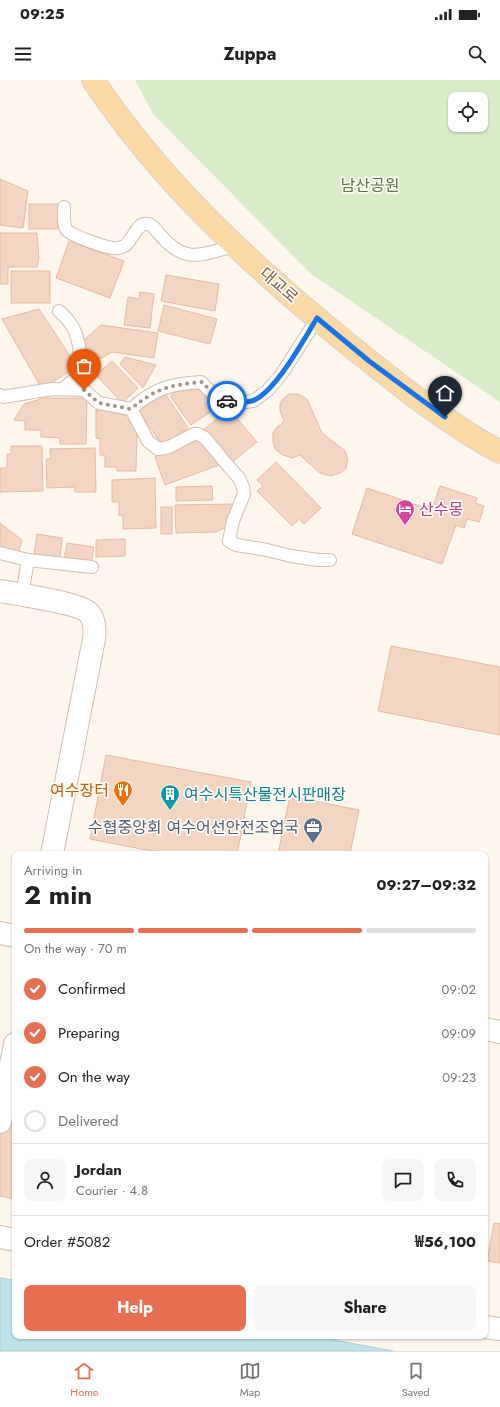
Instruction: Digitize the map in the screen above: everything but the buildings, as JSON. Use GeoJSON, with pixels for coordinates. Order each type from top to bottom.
{"type":"FeatureCollection","features":[{"type":"Feature","properties":{"kind":"main road","name":"대교로"},"geometry":{"type":"LineString","coordinates":[[93,80],[110,106],[156,164],[200,212],[235,246],[317,318],[369,361],[456,425],[500,452]]}},
{"type":"Feature","properties":{"kind":"street"},"geometry":{"type":"LineString","coordinates":[[0,590],[82,608],[90,614],[94,627],[94,639],[53,851]]}},
{"type":"Feature","properties":{"kind":"street"},"geometry":{"type":"LineString","coordinates":[[0,933],[12,935]]}},
{"type":"Feature","properties":{"kind":"street"},"geometry":{"type":"LineString","coordinates":[[488,1030],[500,1032]]}},
{"type":"Feature","properties":{"kind":"street"},"geometry":{"type":"LineString","coordinates":[[0,1122],[12,1060]]}},
{"type":"Feature","properties":{"kind":"street"},"geometry":{"type":"LineString","coordinates":[[0,1237],[12,1239]]}},
{"type":"Feature","properties":{"kind":"street"},"geometry":{"type":"LineString","coordinates":[[488,1327],[500,1329]]}},
{"type":"Feature","properties":{"kind":"lane"},"geometry":{"type":"LineString","coordinates":[[64,207],[64,226],[69,233],[113,248],[124,247],[132,239],[138,228],[146,223],[152,226],[170,246],[180,253],[187,255],[196,256],[235,246]]}},
{"type":"Feature","properties":{"kind":"lane"},"geometry":{"type":"LineString","coordinates":[[59,311],[68,319],[75,329],[80,348],[78,373],[63,390]]}},
{"type":"Feature","properties":{"kind":"lane"},"geometry":{"type":"LineString","coordinates":[[1,398],[52,390],[84,390],[99,403],[131,409],[159,390],[178,384],[202,382],[214,395],[223,401],[239,403],[253,401],[267,391],[281,375],[317,318]]}},
{"type":"Feature","properties":{"kind":"lane"},"geometry":{"type":"LineString","coordinates":[[131,409],[148,441],[158,449],[169,447],[194,434],[198,434],[205,438],[239,478],[244,494],[233,520],[229,541],[236,545],[268,550],[291,556],[318,560],[330,560]]}},
{"type":"Feature","properties":{"kind":"lane"},"geometry":{"type":"LineString","coordinates":[[0,553],[28,560],[92,567]]}},
{"type":"Feature","properties":{"kind":"lane"},"geometry":{"type":"LineString","coordinates":[[22,595],[28,560]]}},
{"type":"Feature","properties":{"kind":"green space","name":"남산공원"},"geometry":{"type":"Polygon","coordinates":[[[135,80],[500,80],[500,402],[311,274],[153,114],[135,80]]]}},
{"type":"Feature","properties":{"kind":"water"},"geometry":{"type":"Polygon","coordinates":[[[0,1278],[12,1280],[12,1339],[328,1339],[393,1351],[0,1351],[0,1278]]]}},
{"type":"Feature","properties":{"kind":"way so far"},"geometry":{"type":"LineString","coordinates":[[84,390],[99,403],[131,409],[159,390],[178,384],[202,382],[214,395],[223,401],[227,401]]}},
{"type":"Feature","properties":{"kind":"place","name":"산수몽"},"geometry":{"type":"Point","coordinates":[405,526]}},
{"type":"Feature","properties":{"kind":"place","name":"여수장터"},"geometry":{"type":"Point","coordinates":[123,807]}},
{"type":"Feature","properties":{"kind":"place","name":"여수시특산물전시판매장"},"geometry":{"type":"Point","coordinates":[170,811]}},
{"type":"Feature","properties":{"kind":"place","name":"수협중앙회 여수어선안전조업국"},"geometry":{"type":"Point","coordinates":[313,844]}},
{"type":"Feature","properties":{"kind":"route"},"geometry":{"type":"LineString","coordinates":[[227,401],[239,403],[253,401],[267,391],[292,359],[317,318],[369,361],[445,417]]}}]}
